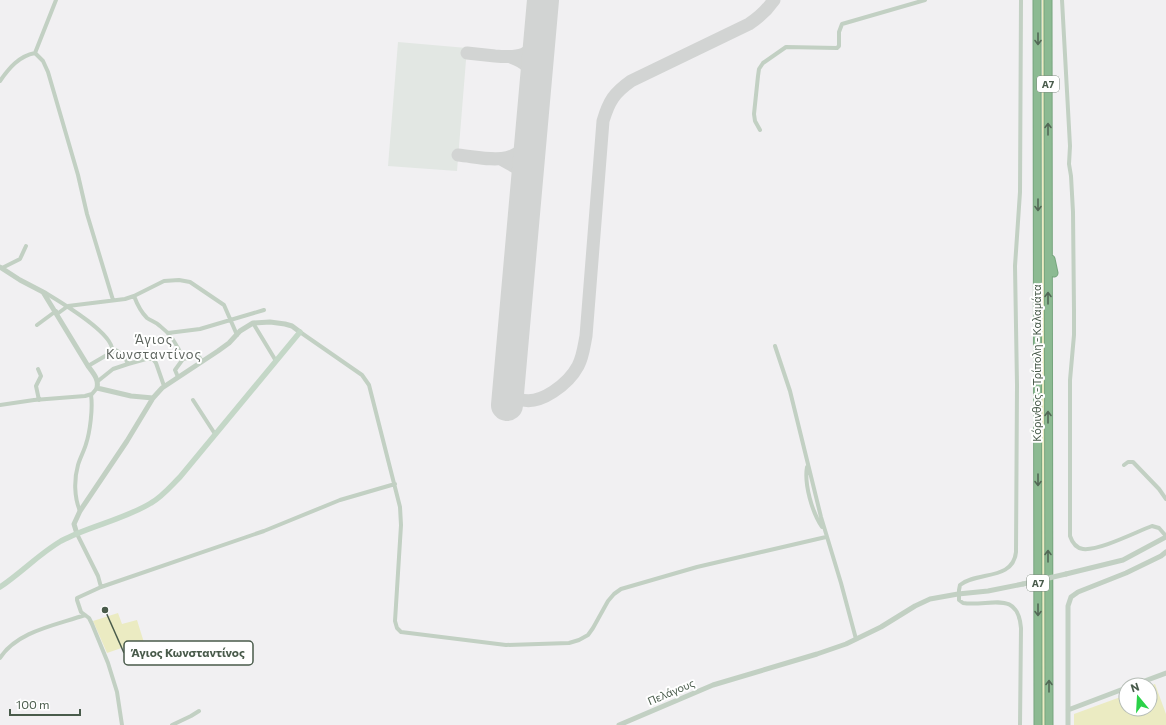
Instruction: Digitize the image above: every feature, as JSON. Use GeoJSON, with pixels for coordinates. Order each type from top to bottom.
{"type":"FeatureCollection","features":[{"type":"Feature","properties":{"kind":"highway","name":"Κόρινθος - Τρίπολη - Καλαμάτα"},"geometry":{"type":"LineString","coordinates":[[1038,0],[1038,725]]}},
{"type":"Feature","properties":{"kind":"highway","name":"Κόρινθος - Τρίπολη - Καλαμάτα"},"geometry":{"type":"LineString","coordinates":[[1048,0],[1049,725]]}},
{"type":"Feature","properties":{"kind":"highway"},"geometry":{"type":"LineString","coordinates":[[1048,239],[1054,273]]}},
{"type":"Feature","properties":{"kind":"highway"},"geometry":{"type":"LineString","coordinates":[[1032,256],[1038,243]]}},
{"type":"Feature","properties":{"kind":"highway"},"geometry":{"type":"LineString","coordinates":[[1034,334],[1038,343]]}},
{"type":"Feature","properties":{"kind":"highway"},"geometry":{"type":"LineString","coordinates":[[1048,379],[1053,342]]}},
{"type":"Feature","properties":{"kind":"main road"},"geometry":{"type":"LineString","coordinates":[[0,587],[54,546],[77,534],[127,515],[152,502],[180,477],[300,332]]}},
{"type":"Feature","properties":{"kind":"street"},"geometry":{"type":"LineString","coordinates":[[35,53],[56,0]]}},
{"type":"Feature","properties":{"kind":"street"},"geometry":{"type":"LineString","coordinates":[[760,130],[755,121],[754,114],[758,76],[764,62],[786,47],[837,48],[839,46],[839,30],[842,24],[925,0]]}},
{"type":"Feature","properties":{"kind":"street"},"geometry":{"type":"LineString","coordinates":[[1020,725],[1021,628],[1019,613],[1013,607],[1003,603],[963,603],[959,600],[958,594],[960,585],[965,582],[996,573],[1008,567],[1014,561],[1016,552],[1017,385],[1015,266],[1020,192],[1021,0]]}},
{"type":"Feature","properties":{"kind":"street"},"geometry":{"type":"LineString","coordinates":[[1062,0],[1070,146],[1069,164],[1073,212],[1074,266],[1074,335],[1070,380],[1070,536],[1074,544],[1083,549],[1097,547],[1152,526],[1159,528],[1166,537]]}},
{"type":"Feature","properties":{"kind":"street"},"geometry":{"type":"LineString","coordinates":[[0,81],[12,65],[21,58],[35,53]]}},
{"type":"Feature","properties":{"kind":"street"},"geometry":{"type":"LineString","coordinates":[[35,53],[43,61],[48,72],[78,175],[87,214],[113,300]]}},
{"type":"Feature","properties":{"kind":"street"},"geometry":{"type":"LineString","coordinates":[[1,267],[20,258],[26,246]]}},
{"type":"Feature","properties":{"kind":"street"},"geometry":{"type":"LineString","coordinates":[[1,267],[20,280],[68,306],[100,331],[113,349],[120,353],[128,364]]}},
{"type":"Feature","properties":{"kind":"street"},"geometry":{"type":"LineString","coordinates":[[37,325],[68,306],[134,296],[164,281],[186,281],[194,284],[224,305],[237,335]]}},
{"type":"Feature","properties":{"kind":"street"},"geometry":{"type":"LineString","coordinates":[[43,292],[98,381],[97,388],[91,395],[90,421],[86,445],[78,464],[76,474],[77,500],[80,511]]}},
{"type":"Feature","properties":{"kind":"street"},"geometry":{"type":"LineString","coordinates":[[134,296],[142,312],[147,318],[160,325],[168,333],[178,347],[183,359]]}},
{"type":"Feature","properties":{"kind":"street"},"geometry":{"type":"LineString","coordinates":[[168,333],[200,329],[264,310]]}},
{"type":"Feature","properties":{"kind":"street"},"geometry":{"type":"LineString","coordinates":[[100,587],[98,576],[77,534],[74,524],[80,511],[127,441],[153,398],[164,386],[218,351],[243,329],[253,323],[270,322],[292,326],[362,375],[368,382],[399,501],[401,517],[395,624],[401,632],[506,645],[575,642],[590,632],[608,601],[621,589],[697,567],[826,537]]}},
{"type":"Feature","properties":{"kind":"street"},"geometry":{"type":"LineString","coordinates":[[253,323],[276,361]]}},
{"type":"Feature","properties":{"kind":"street"},"geometry":{"type":"LineString","coordinates":[[775,346],[790,391],[824,530],[838,571],[856,639]]}},
{"type":"Feature","properties":{"kind":"street"},"geometry":{"type":"LineString","coordinates":[[88,366],[112,352],[113,349]]}},
{"type":"Feature","properties":{"kind":"street"},"geometry":{"type":"LineString","coordinates":[[178,377],[174,370],[183,359],[198,355],[202,361]]}},
{"type":"Feature","properties":{"kind":"street"},"geometry":{"type":"LineString","coordinates":[[98,381],[113,370],[146,359],[153,359],[156,363],[164,386]]}},
{"type":"Feature","properties":{"kind":"street"},"geometry":{"type":"LineString","coordinates":[[38,369],[41,376],[36,386],[39,400]]}},
{"type":"Feature","properties":{"kind":"street"},"geometry":{"type":"LineString","coordinates":[[97,388],[131,396],[153,398]]}},
{"type":"Feature","properties":{"kind":"street"},"geometry":{"type":"LineString","coordinates":[[0,405],[91,395]]}},
{"type":"Feature","properties":{"kind":"street"},"geometry":{"type":"LineString","coordinates":[[193,400],[215,434]]}},
{"type":"Feature","properties":{"kind":"street"},"geometry":{"type":"LineString","coordinates":[[1124,465],[1128,462],[1133,462],[1159,489],[1166,499]]}},
{"type":"Feature","properties":{"kind":"street"},"geometry":{"type":"LineString","coordinates":[[122,725],[118,692],[108,663],[90,620],[81,612],[77,599],[100,587],[264,531],[340,500],[394,484]]}},
{"type":"Feature","properties":{"kind":"street","name":"Πελάγους"},"geometry":{"type":"LineString","coordinates":[[619,725],[696,691],[731,678],[817,654],[856,639],[881,627],[930,599],[988,591],[1023,584],[1123,560],[1166,537]]}},
{"type":"Feature","properties":{"kind":"street"},"geometry":{"type":"LineString","coordinates":[[1068,725],[1068,606],[1071,597],[1078,592],[1126,572],[1161,556],[1166,552]]}},
{"type":"Feature","properties":{"kind":"street"},"geometry":{"type":"LineString","coordinates":[[0,658],[3,653],[28,634],[53,624],[85,615]]}},
{"type":"Feature","properties":{"kind":"street"},"geometry":{"type":"LineString","coordinates":[[1155,677],[1166,673]]}},
{"type":"Feature","properties":{"kind":"street"},"geometry":{"type":"LineString","coordinates":[[1068,710],[1118,691]]}},
{"type":"Feature","properties":{"kind":"street"},"geometry":{"type":"LineString","coordinates":[[172,725],[199,711]]}},
{"type":"Feature","properties":{"kind":"shaded area"},"geometry":{"type":"Polygon","coordinates":[[[398,42],[467,48],[457,171],[388,166],[398,42]]]}},
{"type":"Feature","properties":{"kind":"green space"},"geometry":{"type":"Polygon","coordinates":[[[1042,0],[1044,0],[1045,725],[1042,725],[1042,0]]]}},
{"type":"Feature","properties":{"kind":"green space"},"geometry":{"type":"Polygon","coordinates":[[[118,613],[122,624],[137,620],[146,649],[139,651],[136,643],[107,653],[93,621],[118,613]]]}},
{"type":"Feature","properties":{"kind":"green space"},"geometry":{"type":"Polygon","coordinates":[[[1158,692],[1166,714],[1166,725],[1074,725],[1074,714],[1118,698],[1118,717],[1158,717],[1158,692]]]}},
{"type":"Feature","properties":{"kind":"taxiway"},"geometry":{"type":"LineString","coordinates":[[508,388],[519,399],[527,401],[545,397],[561,386],[574,373],[581,359],[586,336],[603,121],[613,98],[631,81],[749,24],[757,19],[774,0]]}},
{"type":"Feature","properties":{"kind":"taxiway"},"geometry":{"type":"LineString","coordinates":[[467,53],[503,57],[517,56],[533,47],[541,33]]}},
{"type":"Feature","properties":{"kind":"taxiway"},"geometry":{"type":"LineString","coordinates":[[511,57],[528,67],[536,86]]}},
{"type":"Feature","properties":{"kind":"taxiway"},"geometry":{"type":"LineString","coordinates":[[458,155],[491,159],[511,157],[519,152],[526,144],[532,133]]}},
{"type":"Feature","properties":{"kind":"taxiway"},"geometry":{"type":"LineString","coordinates":[[501,159],[517,168],[527,186]]}},
{"type":"Feature","properties":{"kind":"runway"},"geometry":{"type":"LineString","coordinates":[[507,405],[543,0]]}},
{"type":"Feature","properties":{"kind":"place","name":"Άγιος Κωνσταντίνος"},"geometry":{"type":"Point","coordinates":[105,610]}},
{"type":"Feature","properties":{"kind":"district","name":"Άγιος Κωνσταντίνος"},"geometry":{"type":"Point","coordinates":[154,346]}}]}
